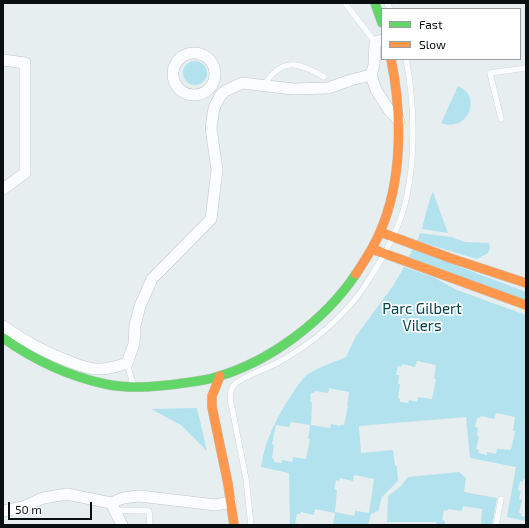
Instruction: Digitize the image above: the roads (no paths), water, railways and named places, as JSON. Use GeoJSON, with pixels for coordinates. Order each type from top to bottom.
{"type":"FeatureCollection","features":[{"type":"Feature","properties":{"kind":"main road"},"geometry":{"type":"LineString","coordinates":[[375,3],[381,20]]}},
{"type":"Feature","properties":{"kind":"main road"},"geometry":{"type":"LineString","coordinates":[[3,338],[37,360],[75,376],[106,384],[134,387],[168,386],[220,376],[263,357],[300,334],[335,301],[361,266],[372,249],[380,232],[392,193],[396,172],[399,121],[398,102],[391,60]]}},
{"type":"Feature","properties":{"kind":"main road"},"geometry":{"type":"LineString","coordinates":[[380,232],[526,283]]}},
{"type":"Feature","properties":{"kind":"main road"},"geometry":{"type":"LineString","coordinates":[[372,249],[526,304]]}},
{"type":"Feature","properties":{"kind":"main road"},"geometry":{"type":"LineString","coordinates":[[220,376],[212,396],[212,407],[231,502],[234,525]]}},
{"type":"Feature","properties":{"kind":"main road"},"geometry":{"type":"LineString","coordinates":[[196,381],[212,407]]}},
{"type":"Feature","properties":{"kind":"street"},"geometry":{"type":"LineString","coordinates":[[378,41],[371,75],[376,90],[389,110],[399,121]]}},
{"type":"Feature","properties":{"kind":"street"},"geometry":{"type":"LineString","coordinates":[[3,60],[25,63],[25,173],[3,189]]}},
{"type":"Feature","properties":{"kind":"street"},"geometry":{"type":"LineString","coordinates":[[3,326],[21,339],[56,357],[83,367],[98,370],[113,368],[126,363],[134,344],[135,325],[140,306],[152,279],[211,219],[216,170],[211,128],[214,108],[220,96],[225,91],[242,83],[293,89],[328,88],[371,75]]}},
{"type":"Feature","properties":{"kind":"street"},"geometry":{"type":"LineString","coordinates":[[211,86],[220,96]]}},
{"type":"Feature","properties":{"kind":"street"},"geometry":{"type":"LineString","coordinates":[[3,511],[23,506],[43,498],[67,494],[113,506]]}},
{"type":"Feature","properties":{"kind":"street"},"geometry":{"type":"LineString","coordinates":[[113,506],[123,498],[139,496],[216,505],[231,502]]}},
{"type":"Feature","properties":{"kind":"street"},"geometry":{"type":"LineString","coordinates":[[113,506],[122,525]]}},
{"type":"Feature","properties":{"kind":"lane"},"geometry":{"type":"LineString","coordinates":[[345,3],[378,41]]}},
{"type":"Feature","properties":{"kind":"lane"},"geometry":{"type":"LineString","coordinates":[[251,525],[246,479],[230,397],[234,386],[239,382],[294,354],[337,319],[353,302],[385,254],[404,207],[411,174],[412,102],[406,60]]}},
{"type":"Feature","properties":{"kind":"lane"},"geometry":{"type":"LineString","coordinates":[[264,85],[270,75],[280,67],[292,64],[310,69],[324,77]]}},
{"type":"Feature","properties":{"kind":"lane"},"geometry":{"type":"LineString","coordinates":[[501,119],[490,72],[526,68]]}},
{"type":"Feature","properties":{"kind":"lane"},"geometry":{"type":"LineString","coordinates":[[126,363],[134,387]]}},
{"type":"Feature","properties":{"kind":"lane"},"geometry":{"type":"LineString","coordinates":[[496,525],[501,499]]}},
{"type":"Feature","properties":{"kind":"lane"},"geometry":{"type":"LineString","coordinates":[[113,506],[149,511],[150,525]]}},
{"type":"Feature","properties":{"kind":"park label","name":"Parc Gilbert Vilers"},"geometry":{"type":"Point","coordinates":[422,318]}}]}
